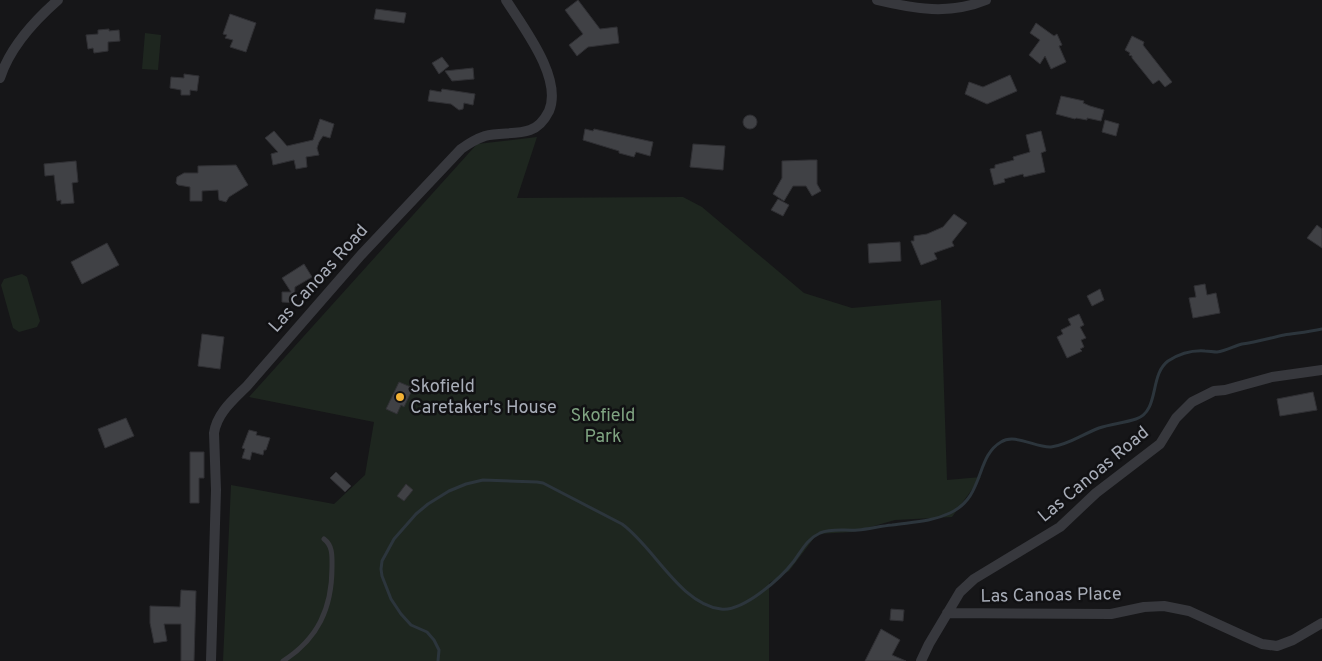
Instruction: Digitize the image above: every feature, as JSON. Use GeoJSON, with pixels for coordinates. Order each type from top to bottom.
{"type":"FeatureCollection","features":[{"type":"Feature","properties":{"kind":"street"},"geometry":{"type":"LineString","coordinates":[[0,78],[15,46],[58,0]]}},
{"type":"Feature","properties":{"kind":"street","name":"Las Canoas Road"},"geometry":{"type":"LineString","coordinates":[[210,661],[216,490],[215,424],[227,406],[247,386],[348,270],[461,149],[472,141],[484,136],[530,130],[543,121],[552,101],[547,73],[541,57],[506,0]]}},
{"type":"Feature","properties":{"kind":"street"},"geometry":{"type":"LineString","coordinates":[[877,0],[907,7],[949,9],[976,5],[986,0]]}},
{"type":"Feature","properties":{"kind":"street","name":"Las Canoas Road"},"geometry":{"type":"LineString","coordinates":[[924,658],[960,592],[974,579],[1046,538],[1060,527],[1096,493],[1160,444],[1176,418],[1192,402],[1214,391],[1225,390],[1272,377],[1322,370]]}},
{"type":"Feature","properties":{"kind":"street","name":"Las Canoas Place"},"geometry":{"type":"LineString","coordinates":[[947,613],[1111,614],[1144,607],[1164,606],[1189,611],[1246,638],[1262,644],[1277,646],[1293,640],[1322,623]]}},
{"type":"Feature","properties":{"kind":"lane"},"geometry":{"type":"LineString","coordinates":[[283,661],[296,652],[314,634],[326,611],[331,590],[332,555],[328,542],[324,539]]}},
{"type":"Feature","properties":{"kind":"green space"},"geometry":{"type":"Polygon","coordinates":[[[145,33],[161,35],[158,70],[142,69],[145,33]]]}},
{"type":"Feature","properties":{"kind":"green space","name":"Skofield Park"},"geometry":{"type":"Polygon","coordinates":[[[537,137],[517,198],[683,197],[702,207],[804,293],[852,308],[941,300],[947,480],[981,477],[952,517],[895,520],[853,532],[817,534],[789,571],[769,583],[769,661],[223,661],[231,485],[334,504],[365,475],[374,422],[249,397],[477,144],[537,137]]]}},
{"type":"Feature","properties":{"kind":"green space"},"geometry":{"type":"Polygon","coordinates":[[[22,274],[27,277],[40,321],[37,327],[19,332],[13,328],[1,285],[4,279],[22,274]]]}},
{"type":"Feature","properties":{"kind":"building"},"geometry":{"type":"Polygon","coordinates":[[[578,0],[600,29],[617,27],[619,43],[588,47],[577,56],[569,45],[583,34],[565,10],[578,0]]]}},
{"type":"Feature","properties":{"kind":"building"},"geometry":{"type":"Polygon","coordinates":[[[376,9],[406,13],[404,23],[374,19],[376,9]]]}},
{"type":"Feature","properties":{"kind":"building"},"geometry":{"type":"Polygon","coordinates":[[[230,14],[256,23],[246,52],[230,47],[233,40],[225,38],[227,35],[223,34],[230,14]]]}},
{"type":"Feature","properties":{"kind":"building"},"geometry":{"type":"Polygon","coordinates":[[[1036,23],[1054,36],[1057,34],[1062,45],[1059,46],[1066,62],[1051,69],[1045,56],[1040,64],[1029,55],[1040,40],[1030,33],[1036,23]]]}},
{"type":"Feature","properties":{"kind":"building"},"geometry":{"type":"Polygon","coordinates":[[[109,29],[109,31],[119,30],[120,41],[108,42],[108,51],[94,53],[93,48],[88,49],[86,35],[98,34],[98,30],[109,29]]]}},
{"type":"Feature","properties":{"kind":"building"},"geometry":{"type":"Polygon","coordinates":[[[1132,36],[1144,42],[1143,45],[1172,82],[1165,87],[1159,80],[1153,84],[1132,56],[1129,55],[1130,53],[1125,50],[1132,36]]]}},
{"type":"Feature","properties":{"kind":"building"},"geometry":{"type":"Polygon","coordinates":[[[442,57],[449,66],[439,74],[432,63],[442,57]]]}},
{"type":"Feature","properties":{"kind":"building"},"geometry":{"type":"Polygon","coordinates":[[[473,68],[474,79],[452,81],[445,71],[473,68]]]}},
{"type":"Feature","properties":{"kind":"building"},"geometry":{"type":"Polygon","coordinates":[[[184,74],[199,76],[197,91],[190,90],[190,95],[181,95],[181,90],[170,88],[171,77],[184,78],[184,74]]]}},
{"type":"Feature","properties":{"kind":"building"},"geometry":{"type":"Polygon","coordinates":[[[1010,75],[1017,91],[987,104],[965,94],[969,82],[983,87],[1010,75]]]}},
{"type":"Feature","properties":{"kind":"building"},"geometry":{"type":"Polygon","coordinates":[[[442,89],[475,94],[473,105],[464,103],[463,109],[459,110],[451,104],[428,101],[430,90],[441,92],[442,89]]]}},
{"type":"Feature","properties":{"kind":"building"},"geometry":{"type":"Polygon","coordinates":[[[1061,96],[1084,101],[1083,103],[1104,110],[1101,121],[1087,118],[1087,120],[1075,119],[1056,114],[1061,96]]]}},
{"type":"Feature","properties":{"kind":"building"},"geometry":{"type":"Polygon","coordinates":[[[750,115],[755,117],[757,122],[755,127],[750,129],[745,127],[743,122],[745,117],[750,115]]]}},
{"type":"Feature","properties":{"kind":"building"},"geometry":{"type":"Polygon","coordinates":[[[320,119],[334,124],[330,138],[323,136],[319,142],[317,148],[319,155],[306,157],[307,167],[296,169],[294,160],[273,165],[271,154],[278,152],[265,138],[274,131],[287,146],[313,140],[320,119]]]}},
{"type":"Feature","properties":{"kind":"building"},"geometry":{"type":"Polygon","coordinates":[[[1105,120],[1119,124],[1116,136],[1102,132],[1105,120]]]}},
{"type":"Feature","properties":{"kind":"building"},"geometry":{"type":"Polygon","coordinates":[[[585,129],[593,131],[594,129],[653,142],[650,156],[636,152],[634,157],[583,140],[585,129]]]}},
{"type":"Feature","properties":{"kind":"building"},"geometry":{"type":"Polygon","coordinates":[[[1041,131],[1046,151],[1041,153],[1045,172],[1024,177],[1023,174],[1004,179],[1005,182],[994,185],[990,169],[995,168],[995,165],[1014,160],[1013,157],[1030,152],[1026,135],[1041,131]]]}},
{"type":"Feature","properties":{"kind":"building"},"geometry":{"type":"Polygon","coordinates":[[[693,144],[725,146],[723,170],[690,167],[693,144]]]}},
{"type":"Feature","properties":{"kind":"building"},"geometry":{"type":"Polygon","coordinates":[[[817,160],[817,184],[821,191],[812,196],[806,186],[793,186],[784,201],[773,194],[782,178],[782,161],[817,160]]]}},
{"type":"Feature","properties":{"kind":"building"},"geometry":{"type":"Polygon","coordinates":[[[76,161],[78,182],[72,183],[74,203],[61,204],[61,200],[57,201],[54,175],[45,176],[44,164],[76,161]]]}},
{"type":"Feature","properties":{"kind":"building"},"geometry":{"type":"Polygon","coordinates":[[[236,165],[248,185],[229,197],[226,202],[219,200],[218,190],[202,191],[202,201],[190,201],[190,187],[176,183],[177,177],[184,173],[198,173],[198,166],[236,165]]]}},
{"type":"Feature","properties":{"kind":"building"},"geometry":{"type":"Polygon","coordinates":[[[778,199],[789,205],[783,216],[771,210],[778,199]]]}},
{"type":"Feature","properties":{"kind":"building"},"geometry":{"type":"Polygon","coordinates":[[[954,214],[967,223],[952,242],[954,246],[934,253],[937,259],[921,265],[911,241],[914,241],[914,236],[927,234],[943,227],[954,214]]]}},
{"type":"Feature","properties":{"kind":"building"},"geometry":{"type":"Polygon","coordinates":[[[1317,225],[1322,229],[1322,248],[1307,238],[1317,225]]]}},
{"type":"Feature","properties":{"kind":"building"},"geometry":{"type":"Polygon","coordinates":[[[900,242],[901,261],[869,263],[868,244],[900,242]]]}},
{"type":"Feature","properties":{"kind":"building"},"geometry":{"type":"Polygon","coordinates":[[[107,243],[119,265],[82,284],[71,262],[107,243]]]}},
{"type":"Feature","properties":{"kind":"building"},"geometry":{"type":"Polygon","coordinates":[[[304,264],[312,277],[295,287],[294,303],[282,302],[282,292],[291,292],[282,278],[304,264]]]}},
{"type":"Feature","properties":{"kind":"building"},"geometry":{"type":"Polygon","coordinates":[[[1205,284],[1207,295],[1216,293],[1220,313],[1193,318],[1189,298],[1196,297],[1194,286],[1205,284]]]}},
{"type":"Feature","properties":{"kind":"building"},"geometry":{"type":"Polygon","coordinates":[[[1100,289],[1104,300],[1092,306],[1087,296],[1100,289]]]}},
{"type":"Feature","properties":{"kind":"building"},"geometry":{"type":"Polygon","coordinates":[[[1079,314],[1084,325],[1080,327],[1086,338],[1081,340],[1084,347],[1080,349],[1082,351],[1067,358],[1057,337],[1063,334],[1061,330],[1071,325],[1068,319],[1079,314]]]}},
{"type":"Feature","properties":{"kind":"building"},"geometry":{"type":"Polygon","coordinates":[[[202,334],[224,337],[220,369],[198,366],[202,334]]]}},
{"type":"Feature","properties":{"kind":"building","name":"Skofield Caretaker's House"},"geometry":{"type":"Polygon","coordinates":[[[399,382],[413,388],[404,407],[401,405],[397,414],[386,409],[399,382]]]}},
{"type":"Feature","properties":{"kind":"building"},"geometry":{"type":"Polygon","coordinates":[[[1313,392],[1317,410],[1280,416],[1277,399],[1313,392]]]}},
{"type":"Feature","properties":{"kind":"building"},"geometry":{"type":"Polygon","coordinates":[[[126,418],[134,436],[105,448],[98,429],[126,418]]]}},
{"type":"Feature","properties":{"kind":"building"},"geometry":{"type":"Polygon","coordinates":[[[249,430],[257,432],[256,435],[270,438],[263,455],[252,452],[250,460],[242,458],[245,449],[242,448],[249,430]]]}},
{"type":"Feature","properties":{"kind":"building"},"geometry":{"type":"Polygon","coordinates":[[[190,452],[204,452],[204,478],[199,478],[199,503],[190,503],[190,452]]]}},
{"type":"Feature","properties":{"kind":"building"},"geometry":{"type":"Polygon","coordinates":[[[336,472],[351,486],[345,492],[330,478],[336,472]]]}},
{"type":"Feature","properties":{"kind":"building"},"geometry":{"type":"Polygon","coordinates":[[[406,484],[413,490],[404,501],[397,496],[406,484]]]}},
{"type":"Feature","properties":{"kind":"building"},"geometry":{"type":"Polygon","coordinates":[[[181,590],[196,591],[194,661],[181,661],[181,624],[164,624],[167,641],[154,643],[150,623],[150,606],[180,607],[181,590]]]}},
{"type":"Feature","properties":{"kind":"building"},"geometry":{"type":"Polygon","coordinates":[[[891,609],[904,610],[903,621],[890,620],[891,609]]]}},
{"type":"Feature","properties":{"kind":"building"},"geometry":{"type":"Polygon","coordinates":[[[881,629],[900,640],[892,655],[906,661],[865,661],[881,629]]]}},
{"type":"Feature","properties":{"kind":"waterway"},"geometry":{"type":"LineString","coordinates":[[438,661],[439,650],[434,640],[427,632],[411,625],[391,599],[382,576],[382,561],[394,539],[416,514],[449,491],[466,484],[483,480],[543,483],[622,524],[634,534],[680,586],[693,597],[706,605],[721,609],[730,608],[750,600],[771,584],[788,568],[815,535],[825,531],[862,530],[921,521],[950,513],[961,506],[969,497],[987,457],[1001,442],[1013,439],[1045,447],[1057,446],[1099,428],[1136,419],[1148,409],[1162,367],[1176,356],[1195,351],[1217,352],[1242,344],[1322,329]]}},
{"type":"Feature","properties":{"kind":"place","name":"Skofield Caretaker's House"},"geometry":{"type":"Point","coordinates":[400,397]}}]}
